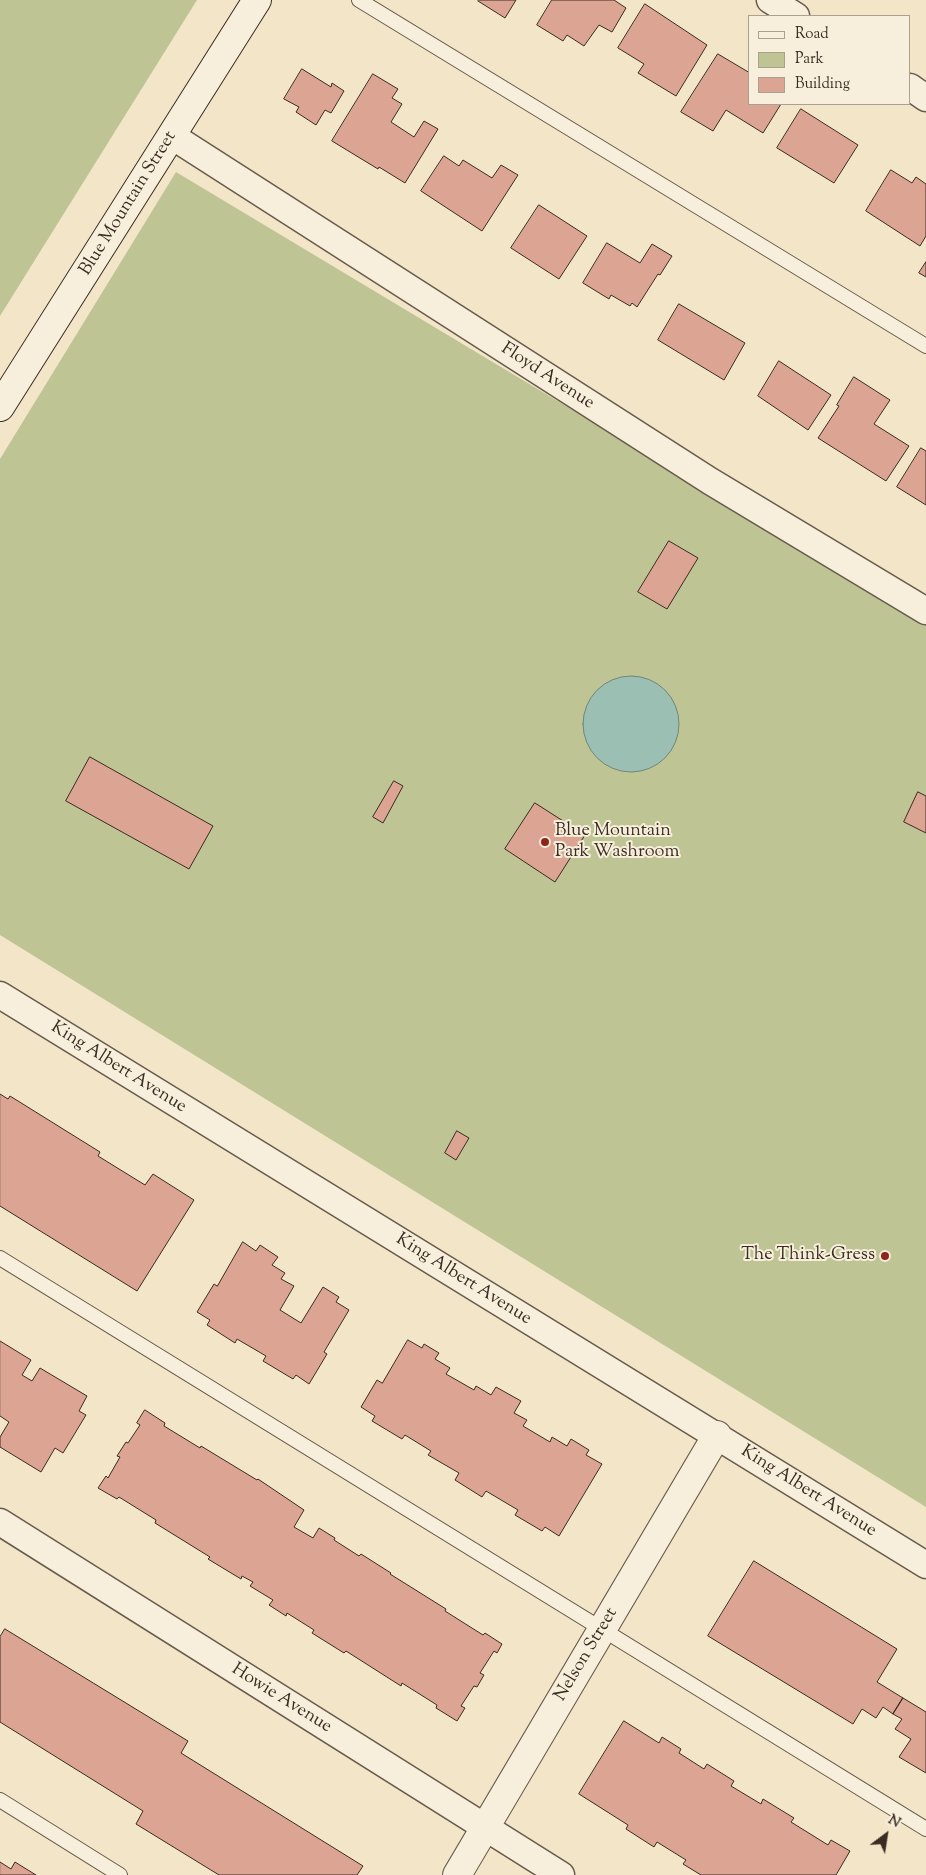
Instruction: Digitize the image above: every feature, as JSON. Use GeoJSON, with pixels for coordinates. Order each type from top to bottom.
{"type":"FeatureCollection","features":[{"type":"Feature","properties":{"kind":"street","name":"Blue Mountain Street"},"geometry":{"type":"LineString","coordinates":[[0,407],[257,0]]}},
{"type":"Feature","properties":{"kind":"street"},"geometry":{"type":"LineString","coordinates":[[911,89],[926,98]]}},
{"type":"Feature","properties":{"kind":"street","name":"Floyd Avenue"},"geometry":{"type":"LineString","coordinates":[[172,136],[710,481],[926,611]]}},
{"type":"Feature","properties":{"kind":"street","name":"King Albert Avenue"},"geometry":{"type":"LineString","coordinates":[[0,995],[926,1565]]}},
{"type":"Feature","properties":{"kind":"street","name":"Nelson Street"},"geometry":{"type":"LineString","coordinates":[[456,1875],[717,1435]]}},
{"type":"Feature","properties":{"kind":"street","name":"Howie Avenue"},"geometry":{"type":"LineString","coordinates":[[0,1522],[561,1875]]}},
{"type":"Feature","properties":{"kind":"lane"},"geometry":{"type":"LineString","coordinates":[[359,0],[926,346]]}},
{"type":"Feature","properties":{"kind":"lane"},"geometry":{"type":"LineString","coordinates":[[0,1258],[926,1829]]}},
{"type":"Feature","properties":{"kind":"lane"},"geometry":{"type":"LineString","coordinates":[[0,1800],[120,1875]]}},
{"type":"Feature","properties":{"kind":"green space"},"geometry":{"type":"Polygon","coordinates":[[[0,0],[197,0],[0,316],[0,0]]]}},
{"type":"Feature","properties":{"kind":"green space"},"geometry":{"type":"Polygon","coordinates":[[[176,172],[926,622],[926,1507],[0,935],[0,459],[176,172]]]}},
{"type":"Feature","properties":{"kind":"water"},"geometry":{"type":"Polygon","coordinates":[[[631,676],[649,679],[665,690],[676,706],[679,724],[676,742],[665,758],[649,769],[631,772],[613,769],[597,758],[586,742],[583,724],[586,706],[597,690],[613,679],[631,676]]]}},
{"type":"Feature","properties":{"kind":"building"},"geometry":{"type":"Polygon","coordinates":[[[479,0],[516,0],[505,18],[479,0]]]}},
{"type":"Feature","properties":{"kind":"building"},"geometry":{"type":"Polygon","coordinates":[[[552,0],[614,0],[626,8],[612,32],[599,25],[584,46],[567,35],[563,41],[537,25],[552,0]]]}},
{"type":"Feature","properties":{"kind":"building"},"geometry":{"type":"Polygon","coordinates":[[[645,4],[707,45],[676,96],[638,73],[644,64],[618,48],[645,4]]]}},
{"type":"Feature","properties":{"kind":"building"},"geometry":{"type":"Polygon","coordinates":[[[718,54],[748,72],[748,105],[780,105],[763,133],[726,110],[713,131],[681,112],[718,54]]]}},
{"type":"Feature","properties":{"kind":"building"},"geometry":{"type":"Polygon","coordinates":[[[302,69],[331,87],[332,83],[344,91],[331,113],[325,110],[316,125],[296,112],[299,107],[284,99],[302,69]]]}},
{"type":"Feature","properties":{"kind":"building"},"geometry":{"type":"Polygon","coordinates":[[[373,74],[398,89],[392,98],[402,104],[391,122],[414,137],[424,121],[438,129],[405,183],[332,141],[373,74]]]}},
{"type":"Feature","properties":{"kind":"building"},"geometry":{"type":"Polygon","coordinates":[[[801,109],[858,145],[834,183],[777,148],[801,109]]]}},
{"type":"Feature","properties":{"kind":"building"},"geometry":{"type":"Polygon","coordinates":[[[444,156],[459,166],[463,160],[492,178],[501,165],[518,175],[482,231],[421,191],[444,156]]]}},
{"type":"Feature","properties":{"kind":"building"},"geometry":{"type":"Polygon","coordinates":[[[891,170],[912,183],[916,177],[926,184],[926,236],[920,246],[866,211],[891,170]]]}},
{"type":"Feature","properties":{"kind":"building"},"geometry":{"type":"Polygon","coordinates":[[[539,205],[587,236],[559,279],[511,248],[539,205]]]}},
{"type":"Feature","properties":{"kind":"building"},"geometry":{"type":"Polygon","coordinates":[[[607,243],[640,263],[652,244],[672,256],[637,307],[632,303],[630,306],[611,295],[609,299],[583,283],[607,243]]]}},
{"type":"Feature","properties":{"kind":"building"},"geometry":{"type":"Polygon","coordinates":[[[926,262],[926,277],[919,273],[926,262]]]}},
{"type":"Feature","properties":{"kind":"building"},"geometry":{"type":"Polygon","coordinates":[[[679,304],[745,343],[724,380],[658,340],[679,304]]]}},
{"type":"Feature","properties":{"kind":"building"},"geometry":{"type":"Polygon","coordinates":[[[779,361],[831,395],[808,430],[758,396],[779,361]]]}},
{"type":"Feature","properties":{"kind":"building"},"geometry":{"type":"Polygon","coordinates":[[[854,377],[890,400],[874,424],[909,446],[886,481],[818,438],[839,406],[837,405],[854,377]]]}},
{"type":"Feature","properties":{"kind":"building"},"geometry":{"type":"Polygon","coordinates":[[[921,448],[926,451],[926,505],[897,487],[921,448]]]}},
{"type":"Feature","properties":{"kind":"building"},"geometry":{"type":"Polygon","coordinates":[[[669,541],[698,558],[667,609],[638,592],[669,541]]]}},
{"type":"Feature","properties":{"kind":"building"},"geometry":{"type":"Polygon","coordinates":[[[90,757],[213,826],[189,869],[66,801],[90,757]]]}},
{"type":"Feature","properties":{"kind":"building"},"geometry":{"type":"Polygon","coordinates":[[[394,781],[403,786],[383,823],[373,817],[394,781]]]}},
{"type":"Feature","properties":{"kind":"building"},"geometry":{"type":"Polygon","coordinates":[[[918,792],[926,796],[926,833],[904,822],[918,792]]]}},
{"type":"Feature","properties":{"kind":"building","name":"Blue Mountain Park Washroom"},"geometry":{"type":"Polygon","coordinates":[[[535,803],[585,835],[555,882],[505,849],[535,803]]]}},
{"type":"Feature","properties":{"kind":"building"},"geometry":{"type":"Polygon","coordinates":[[[0,1094],[8,1099],[10,1096],[100,1152],[98,1156],[145,1185],[153,1174],[194,1200],[137,1291],[0,1206],[0,1094]]]}},
{"type":"Feature","properties":{"kind":"building"},"geometry":{"type":"Polygon","coordinates":[[[457,1131],[469,1138],[456,1160],[445,1153],[457,1131]]]}},
{"type":"Feature","properties":{"kind":"building"},"geometry":{"type":"Polygon","coordinates":[[[243,1242],[256,1251],[260,1245],[278,1257],[272,1265],[285,1273],[281,1279],[294,1286],[280,1310],[301,1323],[323,1287],[339,1297],[336,1302],[349,1310],[324,1352],[327,1354],[309,1384],[296,1375],[293,1379],[263,1361],[266,1356],[237,1339],[235,1343],[207,1325],[210,1320],[197,1312],[214,1284],[217,1286],[243,1242]]]}},
{"type":"Feature","properties":{"kind":"building"},"geometry":{"type":"Polygon","coordinates":[[[408,1340],[422,1348],[424,1344],[439,1353],[435,1359],[450,1368],[446,1374],[474,1390],[476,1386],[491,1395],[496,1387],[521,1401],[514,1413],[527,1420],[523,1426],[550,1442],[552,1437],[567,1446],[571,1439],[589,1450],[586,1455],[602,1464],[559,1536],[545,1527],[542,1531],[515,1515],[518,1510],[486,1491],[482,1497],[455,1480],[459,1473],[428,1455],[431,1451],[405,1435],[402,1439],[372,1421],[375,1416],[361,1407],[377,1380],[382,1383],[408,1340]]]}},
{"type":"Feature","properties":{"kind":"building"},"geometry":{"type":"Polygon","coordinates":[[[0,1341],[31,1360],[22,1375],[32,1381],[40,1368],[87,1396],[79,1411],[86,1415],[63,1453],[55,1448],[41,1472],[0,1447],[0,1437],[9,1422],[0,1416],[0,1341]]]}},
{"type":"Feature","properties":{"kind":"building"},"geometry":{"type":"Polygon","coordinates":[[[145,1410],[165,1423],[164,1426],[258,1479],[304,1510],[294,1527],[313,1538],[319,1528],[359,1556],[361,1554],[446,1609],[445,1611],[483,1635],[485,1633],[502,1644],[497,1653],[494,1651],[480,1673],[484,1675],[477,1687],[474,1686],[461,1706],[465,1708],[457,1721],[436,1708],[437,1705],[402,1683],[401,1686],[346,1651],[344,1653],[312,1633],[314,1630],[287,1613],[286,1616],[269,1605],[273,1600],[250,1586],[253,1582],[242,1576],[241,1579],[208,1559],[210,1557],[155,1523],[156,1520],[119,1497],[117,1499],[98,1488],[106,1476],[108,1478],[120,1457],[117,1456],[140,1425],[137,1423],[145,1410]]]}},
{"type":"Feature","properties":{"kind":"building"},"geometry":{"type":"Polygon","coordinates":[[[754,1561],[897,1649],[877,1682],[903,1698],[893,1714],[883,1707],[876,1718],[862,1709],[853,1724],[708,1636],[754,1561]]]}},
{"type":"Feature","properties":{"kind":"building"},"geometry":{"type":"Polygon","coordinates":[[[5,1629],[188,1741],[181,1753],[363,1866],[357,1875],[219,1875],[136,1824],[143,1811],[0,1722],[0,1637],[5,1629]]]}},
{"type":"Feature","properties":{"kind":"building"},"geometry":{"type":"Polygon","coordinates":[[[903,1698],[926,1712],[926,1773],[899,1757],[911,1739],[895,1729],[902,1719],[893,1714],[903,1698]]]}},
{"type":"Feature","properties":{"kind":"building"},"geometry":{"type":"Polygon","coordinates":[[[624,1721],[659,1743],[662,1737],[681,1749],[679,1753],[704,1769],[707,1764],[734,1781],[731,1786],[761,1804],[763,1799],[794,1818],[791,1822],[828,1845],[831,1840],[850,1851],[836,1875],[701,1875],[683,1864],[686,1860],[657,1842],[654,1847],[626,1829],[628,1825],[579,1794],[624,1721]]]}},
{"type":"Feature","properties":{"kind":"building"},"geometry":{"type":"Polygon","coordinates":[[[0,1862],[11,1869],[15,1862],[36,1875],[0,1875],[0,1862]]]}},
{"type":"Feature","properties":{"kind":"place","name":"Blue Mountain Park Washroom"},"geometry":{"type":"Point","coordinates":[545,842]}},
{"type":"Feature","properties":{"kind":"place","name":"The Think-Gress"},"geometry":{"type":"Point","coordinates":[885,1256]}}]}
